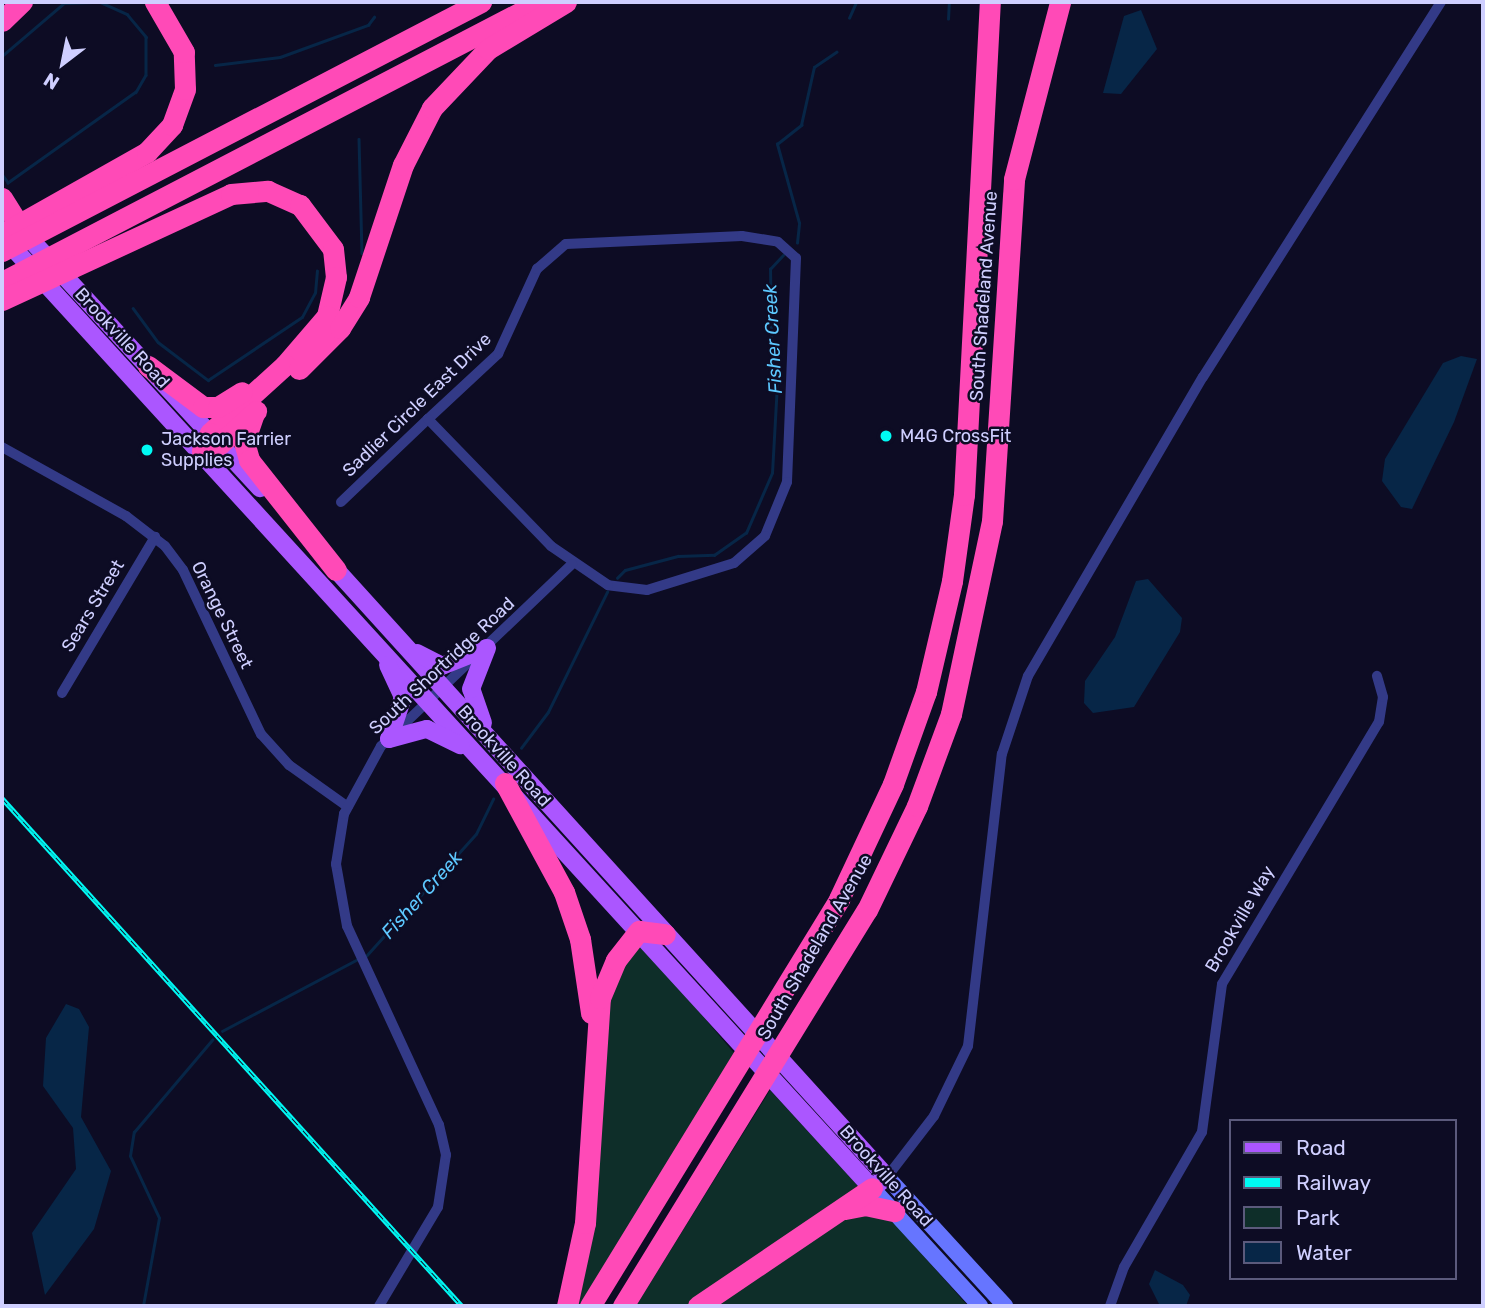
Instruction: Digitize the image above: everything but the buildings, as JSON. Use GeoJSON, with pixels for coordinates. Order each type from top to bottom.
{"type":"FeatureCollection","features":[{"type":"Feature","properties":{"kind":"highway"},"geometry":{"type":"LineString","coordinates":[[2,21],[22,2]]}},
{"type":"Feature","properties":{"kind":"highway"},"geometry":{"type":"LineString","coordinates":[[2,251],[147,152],[172,125],[185,63],[177,32],[155,2]]}},
{"type":"Feature","properties":{"kind":"highway"},"geometry":{"type":"LineString","coordinates":[[2,198],[8,232],[45,220],[481,2]]}},
{"type":"Feature","properties":{"kind":"highway"},"geometry":{"type":"LineString","coordinates":[[7,288],[77,254],[540,2]]}},
{"type":"Feature","properties":{"kind":"highway"},"geometry":{"type":"LineString","coordinates":[[211,443],[258,409],[353,309],[403,165],[443,93],[488,49],[566,2]]}},
{"type":"Feature","properties":{"kind":"highway","name":"South Shadeland Avenue"},"geometry":{"type":"LineString","coordinates":[[590,1306],[838,899],[893,785],[926,692],[964,495],[990,2]]}},
{"type":"Feature","properties":{"kind":"highway","name":"South Shadeland Avenue"},"geometry":{"type":"LineString","coordinates":[[623,1306],[867,911],[942,739],[972,635],[992,521],[1015,172],[1060,2]]}},
{"type":"Feature","properties":{"kind":"highway"},"geometry":{"type":"LineString","coordinates":[[77,254],[230,194],[279,194],[309,212],[333,249],[333,298],[312,336],[211,443]]}},
{"type":"Feature","properties":{"kind":"highway"},"geometry":{"type":"LineString","coordinates":[[148,366],[193,404],[218,407],[312,336]]}},
{"type":"Feature","properties":{"kind":"highway"},"geometry":{"type":"LineString","coordinates":[[258,409],[245,433],[249,460],[336,570]]}},
{"type":"Feature","properties":{"kind":"highway"},"geometry":{"type":"LineString","coordinates":[[505,783],[572,913],[585,967],[594,1058]]}},
{"type":"Feature","properties":{"kind":"highway"},"geometry":{"type":"LineString","coordinates":[[566,1306],[585,1223],[594,1058],[603,990],[639,931],[665,934]]}},
{"type":"Feature","properties":{"kind":"highway"},"geometry":{"type":"LineString","coordinates":[[698,1306],[879,1182]]}},
{"type":"Feature","properties":{"kind":"highway"},"geometry":{"type":"LineString","coordinates":[[839,1211],[859,1205],[894,1211]]}},
{"type":"Feature","properties":{"kind":"main road","name":"Brookville Road"},"geometry":{"type":"LineString","coordinates":[[2,208],[8,232],[336,570],[398,639],[477,753],[729,1031],[792,1086]]}},
{"type":"Feature","properties":{"kind":"main road","name":"Brookville Road"},"geometry":{"type":"LineString","coordinates":[[8,232],[148,366],[370,635],[494,743],[738,1014],[792,1086],[879,1182],[1004,1306]]}},
{"type":"Feature","properties":{"kind":"main road"},"geometry":{"type":"LineString","coordinates":[[370,635],[403,697],[389,738],[434,730],[477,753]]}},
{"type":"Feature","properties":{"kind":"main road"},"geometry":{"type":"LineString","coordinates":[[398,639],[442,666],[487,648]]}},
{"type":"Feature","properties":{"kind":"main road"},"geometry":{"type":"LineString","coordinates":[[487,648],[471,689],[494,743]]}},
{"type":"Feature","properties":{"kind":"main road","name":"Brookville Road"},"geometry":{"type":"LineString","coordinates":[[879,1182],[894,1211],[980,1306]]}},
{"type":"Feature","properties":{"kind":"street"},"geometry":{"type":"LineString","coordinates":[[879,1182],[946,1097],[970,1039],[1000,770],[1024,683],[1203,377],[1441,2]]}},
{"type":"Feature","properties":{"kind":"street","name":"Sadlier Circle East Drive"},"geometry":{"type":"LineString","coordinates":[[341,502],[503,349],[532,278],[549,255],[570,242],[608,237],[742,236],[792,251],[799,271],[790,459],[768,531],[734,563],[647,590],[618,589],[572,564]]}},
{"type":"Feature","properties":{"kind":"street"},"geometry":{"type":"LineString","coordinates":[[428,419],[572,564]]}},
{"type":"Feature","properties":{"kind":"street","name":"Orange Street"},"geometry":{"type":"LineString","coordinates":[[2,447],[155,537],[183,570],[261,734],[289,765],[348,807]]}},
{"type":"Feature","properties":{"kind":"street","name":"Sears Street"},"geometry":{"type":"LineString","coordinates":[[62,693],[155,537]]}},
{"type":"Feature","properties":{"kind":"street","name":"South Shortridge Road"},"geometry":{"type":"LineString","coordinates":[[379,1306],[438,1207],[446,1155],[439,1125],[354,942],[336,863],[348,807],[389,738],[437,696],[572,564]]}},
{"type":"Feature","properties":{"kind":"street","name":"Brookville Way"},"geometry":{"type":"LineString","coordinates":[[1110,1306],[1124,1267],[1202,1132],[1222,984],[1376,728],[1383,700],[1377,676]]}},
{"type":"Feature","properties":{"kind":"green space"},"geometry":{"type":"Polygon","coordinates":[[[642,944],[734,1053],[582,1306],[573,1306],[603,1025],[614,980],[642,944]]]}},
{"type":"Feature","properties":{"kind":"green space"},"geometry":{"type":"Polygon","coordinates":[[[770,1090],[859,1187],[692,1306],[636,1306],[770,1090]]]}},
{"type":"Feature","properties":{"kind":"green space"},"geometry":{"type":"Polygon","coordinates":[[[854,1214],[884,1216],[897,1226],[968,1306],[709,1306],[854,1214]]]}},
{"type":"Feature","properties":{"kind":"water"},"geometry":{"type":"Polygon","coordinates":[[[1141,10],[1157,49],[1121,94],[1103,93],[1124,16],[1141,10]]]}},
{"type":"Feature","properties":{"kind":"water"},"geometry":{"type":"Polygon","coordinates":[[[1461,356],[1477,359],[1454,422],[1412,509],[1401,507],[1382,481],[1385,459],[1443,363],[1461,356]]]}},
{"type":"Feature","properties":{"kind":"water"},"geometry":{"type":"Polygon","coordinates":[[[1148,579],[1182,618],[1180,632],[1134,707],[1093,713],[1084,703],[1085,681],[1115,637],[1136,581],[1148,579]]]}},
{"type":"Feature","properties":{"kind":"water"},"geometry":{"type":"Polygon","coordinates":[[[66,1004],[79,1009],[89,1027],[81,1117],[111,1171],[94,1229],[45,1295],[32,1233],[76,1169],[73,1128],[43,1086],[46,1038],[66,1004]]]}},
{"type":"Feature","properties":{"kind":"water"},"geometry":{"type":"Polygon","coordinates":[[[1155,1270],[1183,1285],[1190,1295],[1186,1306],[1160,1306],[1149,1284],[1155,1270]]]}},
{"type":"Feature","properties":{"kind":"waterway"},"geometry":{"type":"LineString","coordinates":[[2,56],[64,3],[100,2],[127,14],[146,37],[146,75],[136,92],[8,183],[2,175]]}},
{"type":"Feature","properties":{"kind":"waterway","name":"Fisher Creek"},"geometry":{"type":"LineString","coordinates":[[849,18],[856,2]]}},
{"type":"Feature","properties":{"kind":"waterway"},"geometry":{"type":"LineString","coordinates":[[948,19],[949,2]]}},
{"type":"Feature","properties":{"kind":"waterway"},"geometry":{"type":"LineString","coordinates":[[215,65],[280,57],[368,25],[374,17]]}},
{"type":"Feature","properties":{"kind":"waterway","name":"Fisher Creek"},"geometry":{"type":"LineString","coordinates":[[797,243],[799,223],[777,144],[801,125],[814,67],[836,52]]}},
{"type":"Feature","properties":{"kind":"waterway"},"geometry":{"type":"LineString","coordinates":[[359,139],[362,253]]}},
{"type":"Feature","properties":{"kind":"waterway","name":"Fisher Creek"},"geometry":{"type":"LineString","coordinates":[[617,578],[625,570],[678,556],[714,555],[746,533],[772,473],[778,366],[771,338],[770,269],[783,255]]}},
{"type":"Feature","properties":{"kind":"waterway"},"geometry":{"type":"LineString","coordinates":[[133,308],[158,342],[208,380],[302,317],[315,293],[317,271]]}},
{"type":"Feature","properties":{"kind":"waterway","name":"Fisher Creek"},"geometry":{"type":"LineString","coordinates":[[521,748],[548,712],[607,592]]}},
{"type":"Feature","properties":{"kind":"waterway","name":"Fisher Creek"},"geometry":{"type":"LineString","coordinates":[[366,956],[476,834],[493,799]]}},
{"type":"Feature","properties":{"kind":"waterway","name":"Fisher Creek"},"geometry":{"type":"LineString","coordinates":[[222,1031],[360,958]]}},
{"type":"Feature","properties":{"kind":"waterway","name":"Fisher Creek"},"geometry":{"type":"LineString","coordinates":[[143,1306],[159,1218],[130,1156],[134,1132],[212,1040]]}},
{"type":"Feature","properties":{"kind":"railway"},"geometry":{"type":"LineString","coordinates":[[2,798],[462,1306]]}},
{"type":"Feature","properties":{"kind":"place","name":"M4G CrossFit"},"geometry":{"type":"Point","coordinates":[886,436]}},
{"type":"Feature","properties":{"kind":"place","name":"Jackson Farrier Supplies"},"geometry":{"type":"Point","coordinates":[147,450]}}]}
